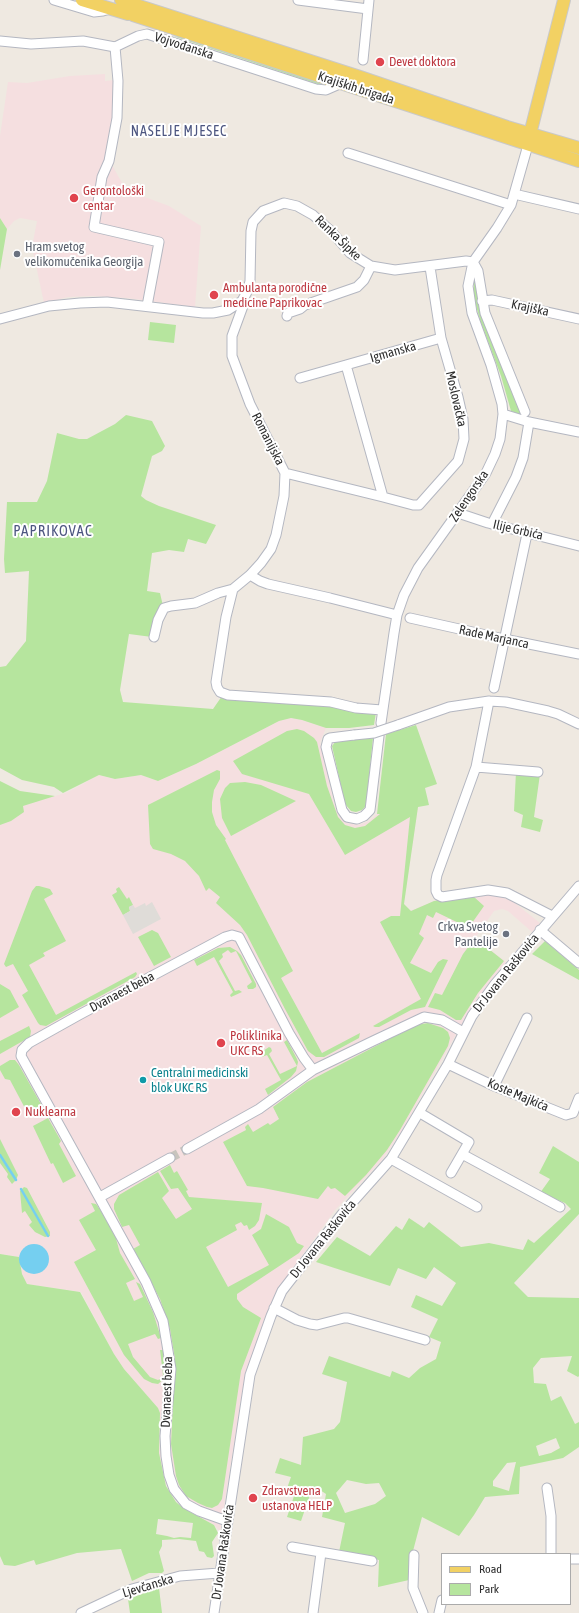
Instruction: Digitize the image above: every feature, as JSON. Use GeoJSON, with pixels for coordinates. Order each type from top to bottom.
{"type":"FeatureCollection","features":[{"type":"Feature","properties":{"kind":"main road","name":"Krajiških brigada"},"geometry":{"type":"LineString","coordinates":[[82,0],[110,9],[130,6],[360,77],[529,140],[579,161]]}},
{"type":"Feature","properties":{"kind":"main road"},"geometry":{"type":"LineString","coordinates":[[529,140],[564,0]]}},
{"type":"Feature","properties":{"kind":"main road","name":"Krajiških brigada"},"geometry":{"type":"LineString","coordinates":[[130,6],[342,83],[498,134],[579,148]]}},
{"type":"Feature","properties":{"kind":"street"},"geometry":{"type":"LineString","coordinates":[[54,0],[94,12],[103,12],[110,9]]}},
{"type":"Feature","properties":{"kind":"street"},"geometry":{"type":"LineString","coordinates":[[298,0],[368,4],[363,60]]}},
{"type":"Feature","properties":{"kind":"street","name":"Vojvođanska"},"geometry":{"type":"LineString","coordinates":[[115,47],[141,35],[147,34],[316,89],[326,90],[342,83]]}},
{"type":"Feature","properties":{"kind":"street"},"geometry":{"type":"LineString","coordinates":[[0,41],[31,44],[83,41],[115,47],[118,86],[117,118],[109,160],[102,177],[94,228],[159,242],[146,306]]}},
{"type":"Feature","properties":{"kind":"street"},"geometry":{"type":"LineString","coordinates":[[525,412],[491,328],[482,301],[479,273],[473,262],[511,205],[529,140]]}},
{"type":"Feature","properties":{"kind":"street"},"geometry":{"type":"LineString","coordinates":[[348,153],[511,205]]}},
{"type":"Feature","properties":{"kind":"street"},"geometry":{"type":"LineString","coordinates":[[514,194],[579,209]]}},
{"type":"Feature","properties":{"kind":"street","name":"Ranka Šipke"},"geometry":{"type":"LineString","coordinates":[[242,300],[245,296],[250,281],[250,231],[253,222],[263,211],[279,204],[297,206],[313,215],[326,226],[350,253],[371,266],[395,270],[430,267],[466,261],[473,262]]}},
{"type":"Feature","properties":{"kind":"street","name":"Zelengorska"},"geometry":{"type":"LineString","coordinates":[[381,723],[397,615],[404,595],[418,568],[486,473],[500,439],[503,414],[498,386],[470,305],[468,286],[473,262]]}},
{"type":"Feature","properties":{"kind":"street"},"geometry":{"type":"LineString","coordinates":[[287,316],[288,313],[300,309],[305,305],[357,287],[364,280],[371,266]]}},
{"type":"Feature","properties":{"kind":"street","name":"Moslovačka"},"geometry":{"type":"LineString","coordinates":[[383,497],[417,505],[419,504],[458,461],[464,439],[463,419],[458,397],[441,338],[430,267]]}},
{"type":"Feature","properties":{"kind":"street"},"geometry":{"type":"LineString","coordinates":[[0,319],[43,308],[72,304],[107,302],[214,313],[228,310],[242,300]]}},
{"type":"Feature","properties":{"kind":"street","name":"Romanijska"},"geometry":{"type":"LineString","coordinates":[[154,637],[158,620],[164,608],[195,603],[218,593],[233,589],[250,575],[273,544],[284,496],[285,472],[250,404],[232,356],[232,336],[243,306],[242,300]]}},
{"type":"Feature","properties":{"kind":"street","name":"Krajiška"},"geometry":{"type":"LineString","coordinates":[[482,301],[492,300],[579,319]]}},
{"type":"Feature","properties":{"kind":"street","name":"Igmanska"},"geometry":{"type":"LineString","coordinates":[[300,378],[441,338]]}},
{"type":"Feature","properties":{"kind":"street"},"geometry":{"type":"LineString","coordinates":[[285,472],[383,497],[346,365]]}},
{"type":"Feature","properties":{"kind":"street"},"geometry":{"type":"LineString","coordinates":[[503,414],[529,422],[579,432]]}},
{"type":"Feature","properties":{"kind":"street"},"geometry":{"type":"LineString","coordinates":[[492,524],[516,477],[523,458],[529,422]]}},
{"type":"Feature","properties":{"kind":"street","name":"Ilije Grbića"},"geometry":{"type":"LineString","coordinates":[[458,513],[527,534],[579,546]]}},
{"type":"Feature","properties":{"kind":"street"},"geometry":{"type":"LineString","coordinates":[[494,688],[527,534]]}},
{"type":"Feature","properties":{"kind":"street"},"geometry":{"type":"LineString","coordinates":[[250,575],[268,584],[397,615]]}},
{"type":"Feature","properties":{"kind":"street"},"geometry":{"type":"LineString","coordinates":[[233,589],[225,625],[216,682],[220,692],[228,695],[331,702],[356,708],[382,710]]}},
{"type":"Feature","properties":{"kind":"street","name":"Rade Marjanca"},"geometry":{"type":"LineString","coordinates":[[410,618],[579,654]]}},
{"type":"Feature","properties":{"kind":"street"},"geometry":{"type":"LineString","coordinates":[[490,701],[476,767],[436,880],[438,895],[442,897],[488,890],[507,893],[552,916]]}},
{"type":"Feature","properties":{"kind":"street"},"geometry":{"type":"LineString","coordinates":[[379,736],[370,810],[364,816],[357,818],[347,816],[342,810],[326,747],[326,743],[330,738],[374,732],[449,707],[490,701],[506,702],[548,711],[579,724]]}},
{"type":"Feature","properties":{"kind":"street"},"geometry":{"type":"LineString","coordinates":[[476,767],[538,772]]}},
{"type":"Feature","properties":{"kind":"street","name":"Dr Jovana Raškovića"},"geometry":{"type":"LineString","coordinates":[[214,1613],[250,1375],[282,1290],[328,1232],[391,1159],[420,1113],[448,1064],[472,1016],[495,984],[579,886]]}},
{"type":"Feature","properties":{"kind":"street"},"geometry":{"type":"LineString","coordinates":[[540,930],[579,963]]}},
{"type":"Feature","properties":{"kind":"street","name":"Dvanaest beba"},"geometry":{"type":"LineString","coordinates":[[227,1521],[199,1511],[186,1504],[174,1488],[169,1475],[166,1456],[165,1436],[171,1369],[163,1321],[146,1282],[21,1056],[22,1050],[35,1039],[218,941],[232,935],[239,937],[289,1033],[313,1070]]}},
{"type":"Feature","properties":{"kind":"street"},"geometry":{"type":"LineString","coordinates":[[187,1149],[265,1106],[313,1070],[373,1040],[424,1017],[442,1020],[463,1032]]}},
{"type":"Feature","properties":{"kind":"street"},"geometry":{"type":"LineString","coordinates":[[494,1086],[527,1018]]}},
{"type":"Feature","properties":{"kind":"street","name":"Koste Majkića"},"geometry":{"type":"LineString","coordinates":[[448,1064],[494,1086],[566,1115],[573,1113],[579,1098]]}},
{"type":"Feature","properties":{"kind":"street"},"geometry":{"type":"LineString","coordinates":[[420,1113],[469,1142],[451,1173]]}},
{"type":"Feature","properties":{"kind":"street"},"geometry":{"type":"LineString","coordinates":[[462,1154],[560,1207]]}},
{"type":"Feature","properties":{"kind":"street"},"geometry":{"type":"LineString","coordinates":[[100,1198],[170,1158]]}},
{"type":"Feature","properties":{"kind":"street"},"geometry":{"type":"LineString","coordinates":[[391,1159],[477,1207]]}},
{"type":"Feature","properties":{"kind":"street"},"geometry":{"type":"LineString","coordinates":[[274,1308],[297,1320],[310,1324],[317,1325],[348,1318],[425,1340]]}},
{"type":"Feature","properties":{"kind":"street"},"geometry":{"type":"LineString","coordinates":[[547,1488],[551,1524],[551,1553]]}},
{"type":"Feature","properties":{"kind":"street"},"geometry":{"type":"LineString","coordinates":[[292,1547],[372,1561]]}},
{"type":"Feature","properties":{"kind":"street"},"geometry":{"type":"LineString","coordinates":[[312,1613],[320,1553]]}},
{"type":"Feature","properties":{"kind":"street"},"geometry":{"type":"LineString","coordinates":[[414,1555],[413,1588],[423,1613]]}},
{"type":"Feature","properties":{"kind":"street","name":"Ljevčanska"},"geometry":{"type":"LineString","coordinates":[[81,1613],[132,1589],[180,1576],[219,1573]]}},
{"type":"Feature","properties":{"kind":"shaded area","name":"Gerontološki centar"},"geometry":{"type":"Polygon","coordinates":[[[105,74],[105,81],[115,80],[121,115],[112,165],[126,190],[169,206],[201,226],[195,307],[127,298],[92,296],[68,297],[44,303],[32,247],[37,221],[20,218],[14,221],[7,229],[0,218],[0,136],[8,82],[27,83],[70,76],[105,74]]]}},
{"type":"Feature","properties":{"kind":"shaded area"},"geometry":{"type":"Polygon","coordinates":[[[291,718],[326,728],[320,742],[334,803],[341,818],[346,823],[359,825],[369,821],[377,814],[418,807],[404,904],[410,911],[434,901],[459,896],[489,894],[511,900],[540,923],[532,932],[508,911],[502,909],[494,911],[475,938],[506,962],[491,980],[468,1013],[401,1132],[382,1160],[335,1210],[283,1282],[264,1323],[243,1388],[220,1531],[214,1525],[183,1508],[170,1494],[163,1476],[159,1453],[160,1413],[158,1408],[124,1369],[114,1354],[81,1292],[26,1284],[22,1274],[19,1257],[0,1254],[0,825],[11,821],[23,806],[68,792],[99,775],[115,779],[141,775],[158,781],[196,764],[279,721],[291,718]]]}},
{"type":"Feature","properties":{"kind":"shaded area"},"geometry":{"type":"Polygon","coordinates":[[[152,902],[161,919],[133,934],[123,915],[130,911],[129,907],[133,905],[135,908],[145,903],[146,906],[152,902]]]}},
{"type":"Feature","properties":{"kind":"green space"},"geometry":{"type":"Polygon","coordinates":[[[173,36],[192,39],[328,84],[324,86],[173,36]]]}},
{"type":"Feature","properties":{"kind":"green space"},"geometry":{"type":"Polygon","coordinates":[[[0,218],[7,229],[0,270],[0,218]]]}},
{"type":"Feature","properties":{"kind":"green space"},"geometry":{"type":"Polygon","coordinates":[[[475,275],[523,416],[511,411],[501,376],[480,320],[473,295],[475,275]]]}},
{"type":"Feature","properties":{"kind":"green space"},"geometry":{"type":"Polygon","coordinates":[[[150,322],[176,325],[174,343],[148,340],[150,322]]]}},
{"type":"Feature","properties":{"kind":"green space"},"geometry":{"type":"Polygon","coordinates":[[[126,415],[152,421],[165,446],[162,451],[152,456],[141,496],[159,506],[216,525],[206,544],[188,539],[184,552],[169,550],[152,553],[147,591],[160,593],[163,606],[152,637],[129,634],[120,690],[123,702],[213,709],[222,696],[326,703],[376,712],[374,725],[349,728],[326,728],[291,718],[279,721],[196,764],[158,781],[141,775],[115,779],[99,775],[63,793],[54,787],[22,780],[0,768],[0,667],[6,666],[26,641],[29,571],[5,573],[4,559],[7,502],[37,502],[47,481],[57,433],[79,439],[87,439],[115,424],[126,415]]]}},
{"type":"Feature","properties":{"kind":"green space"},"geometry":{"type":"Polygon","coordinates":[[[416,725],[437,784],[425,788],[429,805],[418,807],[404,904],[411,911],[434,901],[473,894],[474,897],[484,906],[467,930],[467,927],[436,912],[433,918],[427,915],[419,934],[424,938],[410,963],[431,973],[438,962],[443,959],[448,960],[425,1007],[411,1010],[379,1027],[375,1027],[373,1026],[421,999],[380,922],[391,916],[400,916],[410,817],[345,855],[309,794],[242,774],[233,761],[287,731],[297,729],[304,731],[317,742],[327,786],[338,817],[345,825],[355,828],[365,826],[380,814],[377,814],[386,734],[416,725]]]}},
{"type":"Feature","properties":{"kind":"green space"},"geometry":{"type":"Polygon","coordinates":[[[373,738],[366,806],[362,810],[356,812],[351,811],[345,804],[332,746],[336,741],[373,738]]]}},
{"type":"Feature","properties":{"kind":"green space"},"geometry":{"type":"Polygon","coordinates":[[[217,770],[220,771],[220,779],[214,790],[212,802],[212,812],[216,825],[226,839],[225,840],[293,971],[281,978],[322,1053],[360,1033],[359,1038],[324,1057],[316,1057],[308,1051],[247,935],[240,925],[216,903],[220,897],[209,888],[206,891],[199,876],[185,861],[171,854],[153,849],[150,844],[148,805],[217,770]]]}},
{"type":"Feature","properties":{"kind":"green space"},"geometry":{"type":"Polygon","coordinates":[[[516,772],[540,774],[534,817],[543,820],[540,832],[521,827],[523,815],[514,811],[516,772]]]}},
{"type":"Feature","properties":{"kind":"green space"},"geometry":{"type":"Polygon","coordinates":[[[0,781],[20,791],[55,796],[23,806],[24,812],[11,821],[0,825],[0,781]]]}},
{"type":"Feature","properties":{"kind":"green space"},"geometry":{"type":"Polygon","coordinates":[[[245,782],[261,785],[296,801],[231,836],[222,818],[220,799],[225,788],[230,783],[245,782]]]}},
{"type":"Feature","properties":{"kind":"green space"},"geometry":{"type":"Polygon","coordinates":[[[36,886],[50,889],[53,894],[44,899],[66,941],[43,953],[45,956],[29,965],[56,1015],[136,972],[137,974],[135,977],[46,1026],[38,1023],[22,995],[28,991],[13,964],[6,967],[4,964],[32,891],[36,886]]]}},
{"type":"Feature","properties":{"kind":"green space"},"geometry":{"type":"Polygon","coordinates":[[[119,887],[127,899],[129,897],[133,905],[129,907],[130,911],[123,915],[112,895],[117,892],[116,889],[119,887]]]}},
{"type":"Feature","properties":{"kind":"green space"},"geometry":{"type":"Polygon","coordinates":[[[152,930],[158,933],[171,957],[154,966],[138,937],[152,930]]]}},
{"type":"Feature","properties":{"kind":"green space"},"geometry":{"type":"Polygon","coordinates":[[[475,938],[504,961],[478,993],[461,1020],[456,1020],[440,1010],[428,1007],[435,993],[442,995],[463,954],[475,938]]]}},
{"type":"Feature","properties":{"kind":"green space"},"geometry":{"type":"Polygon","coordinates":[[[545,941],[579,970],[579,980],[532,954],[545,941]]]}},
{"type":"Feature","properties":{"kind":"green space"},"geometry":{"type":"Polygon","coordinates":[[[230,947],[237,951],[241,955],[256,984],[256,987],[253,989],[248,989],[247,986],[252,982],[236,951],[231,953],[228,950],[222,954],[223,957],[219,961],[235,991],[239,990],[242,992],[231,997],[230,995],[233,992],[214,957],[197,966],[194,960],[218,948],[230,947]]]}},
{"type":"Feature","properties":{"kind":"green space"},"geometry":{"type":"Polygon","coordinates":[[[0,984],[10,990],[19,1007],[0,1018],[0,984]]]}},
{"type":"Feature","properties":{"kind":"green space"},"geometry":{"type":"Polygon","coordinates":[[[428,1023],[443,1028],[448,1032],[450,1038],[448,1046],[387,1150],[366,1175],[345,1196],[335,1188],[331,1189],[328,1186],[318,1199],[247,1186],[223,1142],[246,1130],[245,1127],[248,1124],[253,1132],[268,1123],[270,1125],[279,1119],[273,1107],[307,1082],[416,1025],[428,1023]]]}},
{"type":"Feature","properties":{"kind":"green space"},"geometry":{"type":"Polygon","coordinates":[[[29,1026],[31,1031],[30,1037],[0,1054],[0,1041],[29,1026]]]}},
{"type":"Feature","properties":{"kind":"green space"},"geometry":{"type":"Polygon","coordinates":[[[287,1040],[298,1062],[296,1071],[291,1077],[268,1095],[265,1089],[281,1080],[267,1055],[262,1057],[260,1053],[269,1047],[271,1048],[272,1051],[269,1054],[280,1074],[297,1066],[284,1042],[287,1040]]]}},
{"type":"Feature","properties":{"kind":"green space"},"geometry":{"type":"Polygon","coordinates":[[[10,1060],[15,1060],[19,1065],[46,1113],[42,1114],[40,1111],[34,1115],[27,1112],[10,1080],[5,1079],[0,1070],[0,1066],[10,1060]]]}},
{"type":"Feature","properties":{"kind":"green space"},"geometry":{"type":"Polygon","coordinates":[[[48,1118],[61,1141],[59,1144],[76,1176],[63,1183],[53,1163],[51,1164],[33,1126],[48,1118]]]}},
{"type":"Feature","properties":{"kind":"green space"},"geometry":{"type":"Polygon","coordinates":[[[0,1139],[18,1175],[12,1184],[7,1177],[8,1174],[0,1163],[0,1139]]]}},
{"type":"Feature","properties":{"kind":"green space"},"geometry":{"type":"Polygon","coordinates":[[[553,1146],[579,1162],[579,1214],[514,1283],[528,1297],[579,1298],[579,1376],[578,1377],[567,1371],[572,1356],[541,1358],[533,1368],[534,1383],[546,1384],[551,1401],[561,1396],[575,1424],[579,1422],[579,1447],[563,1458],[520,1467],[519,1494],[485,1497],[459,1536],[422,1517],[410,1557],[409,1580],[378,1587],[379,1560],[339,1552],[345,1523],[322,1517],[326,1494],[320,1490],[310,1495],[301,1521],[287,1517],[294,1496],[285,1494],[291,1477],[275,1473],[280,1458],[301,1465],[303,1437],[334,1429],[340,1422],[347,1382],[322,1374],[329,1356],[390,1377],[392,1371],[409,1378],[420,1368],[436,1359],[441,1342],[429,1337],[438,1319],[411,1307],[416,1295],[442,1306],[456,1283],[434,1267],[426,1279],[398,1268],[390,1286],[316,1262],[337,1237],[370,1256],[396,1226],[402,1230],[409,1218],[424,1228],[429,1222],[461,1247],[489,1243],[523,1250],[528,1239],[534,1243],[571,1209],[565,1203],[540,1193],[550,1179],[539,1173],[553,1146]],[[556,1438],[536,1446],[539,1456],[551,1453],[560,1448],[556,1438]],[[516,1462],[507,1463],[493,1481],[493,1486],[509,1491],[516,1462]],[[347,1480],[336,1493],[345,1513],[375,1504],[386,1496],[379,1483],[366,1484],[347,1480]]]}},
{"type":"Feature","properties":{"kind":"green space"},"geometry":{"type":"Polygon","coordinates":[[[170,1165],[174,1173],[177,1171],[188,1190],[186,1191],[189,1197],[262,1203],[259,1220],[255,1226],[249,1230],[247,1225],[244,1226],[241,1222],[235,1225],[237,1230],[206,1247],[228,1287],[269,1265],[252,1235],[261,1229],[266,1214],[289,1227],[297,1243],[304,1246],[299,1253],[237,1294],[237,1299],[243,1307],[261,1318],[241,1371],[222,1499],[218,1505],[212,1508],[198,1503],[186,1496],[179,1485],[176,1476],[171,1444],[175,1359],[170,1329],[160,1299],[133,1249],[140,1245],[129,1225],[122,1227],[114,1209],[114,1204],[119,1195],[158,1172],[169,1191],[162,1198],[176,1219],[192,1209],[178,1188],[171,1189],[160,1171],[170,1165]]]}},
{"type":"Feature","properties":{"kind":"green space"},"geometry":{"type":"Polygon","coordinates":[[[24,1187],[27,1188],[50,1232],[50,1236],[45,1237],[35,1232],[29,1225],[32,1222],[25,1211],[22,1213],[20,1191],[24,1187]]]}},
{"type":"Feature","properties":{"kind":"green space"},"geometry":{"type":"Polygon","coordinates":[[[91,1203],[96,1204],[115,1235],[120,1253],[135,1279],[126,1283],[134,1301],[143,1297],[136,1282],[140,1284],[153,1312],[161,1338],[158,1339],[155,1334],[128,1344],[133,1357],[150,1377],[158,1380],[162,1378],[163,1375],[160,1350],[163,1350],[165,1378],[158,1384],[144,1379],[124,1355],[74,1262],[96,1250],[79,1220],[95,1211],[91,1203]]]}},
{"type":"Feature","properties":{"kind":"green space"},"geometry":{"type":"Polygon","coordinates":[[[0,1254],[19,1257],[22,1274],[27,1284],[80,1292],[114,1354],[124,1369],[158,1408],[160,1413],[159,1453],[166,1486],[176,1502],[183,1508],[214,1525],[218,1533],[212,1542],[214,1556],[212,1558],[207,1557],[204,1552],[199,1551],[196,1541],[179,1539],[162,1540],[162,1546],[159,1552],[164,1571],[162,1573],[149,1573],[132,1581],[121,1549],[77,1553],[36,1565],[34,1560],[15,1566],[4,1565],[0,1556],[0,1254]],[[158,1519],[156,1534],[174,1538],[191,1538],[193,1523],[158,1519]]]}},
{"type":"Feature","properties":{"kind":"green space"},"geometry":{"type":"Polygon","coordinates":[[[159,1588],[162,1613],[130,1613],[128,1599],[159,1588]]]}},
{"type":"Feature","properties":{"kind":"water"},"geometry":{"type":"Polygon","coordinates":[[[34,1244],[44,1249],[49,1259],[44,1269],[34,1274],[24,1269],[19,1259],[24,1249],[34,1244]]]}},
{"type":"Feature","properties":{"kind":"waterway"},"geometry":{"type":"LineString","coordinates":[[0,1155],[16,1180]]}},
{"type":"Feature","properties":{"kind":"waterway"},"geometry":{"type":"LineString","coordinates":[[21,1189],[48,1236]]}},
{"type":"Feature","properties":{"kind":"tunnel"},"geometry":{"type":"LineString","coordinates":[[170,1158],[187,1149]]}},
{"type":"Feature","properties":{"kind":"place","name":"Devet doktora"},"geometry":{"type":"Point","coordinates":[380,62]}},
{"type":"Feature","properties":{"kind":"place","name":"Gerontološki centar"},"geometry":{"type":"Point","coordinates":[74,198]}},
{"type":"Feature","properties":{"kind":"place","name":"Hram svetog velikomučenika Georgija"},"geometry":{"type":"Point","coordinates":[17,254]}},
{"type":"Feature","properties":{"kind":"place","name":"Ambulanta porodične medicine Paprikovac"},"geometry":{"type":"Point","coordinates":[214,295]}},
{"type":"Feature","properties":{"kind":"place","name":"Crkva Svetog Pantelije"},"geometry":{"type":"Point","coordinates":[506,934]}},
{"type":"Feature","properties":{"kind":"place","name":"Poliklinika UKC RS"},"geometry":{"type":"Point","coordinates":[221,1043]}},
{"type":"Feature","properties":{"kind":"place","name":"Centralni medicinski blok UKC RS"},"geometry":{"type":"Point","coordinates":[143,1080]}},
{"type":"Feature","properties":{"kind":"place","name":"Nuklearna"},"geometry":{"type":"Point","coordinates":[16,1112]}},
{"type":"Feature","properties":{"kind":"place","name":"Zdravstvena ustanova HELP"},"geometry":{"type":"Point","coordinates":[253,1498]}},
{"type":"Feature","properties":{"kind":"district","name":"NASELJE MJESEC"},"geometry":{"type":"Point","coordinates":[179,132]}},
{"type":"Feature","properties":{"kind":"district","name":"PAPRIKOVAC"},"geometry":{"type":"Point","coordinates":[53,531]}}]}
